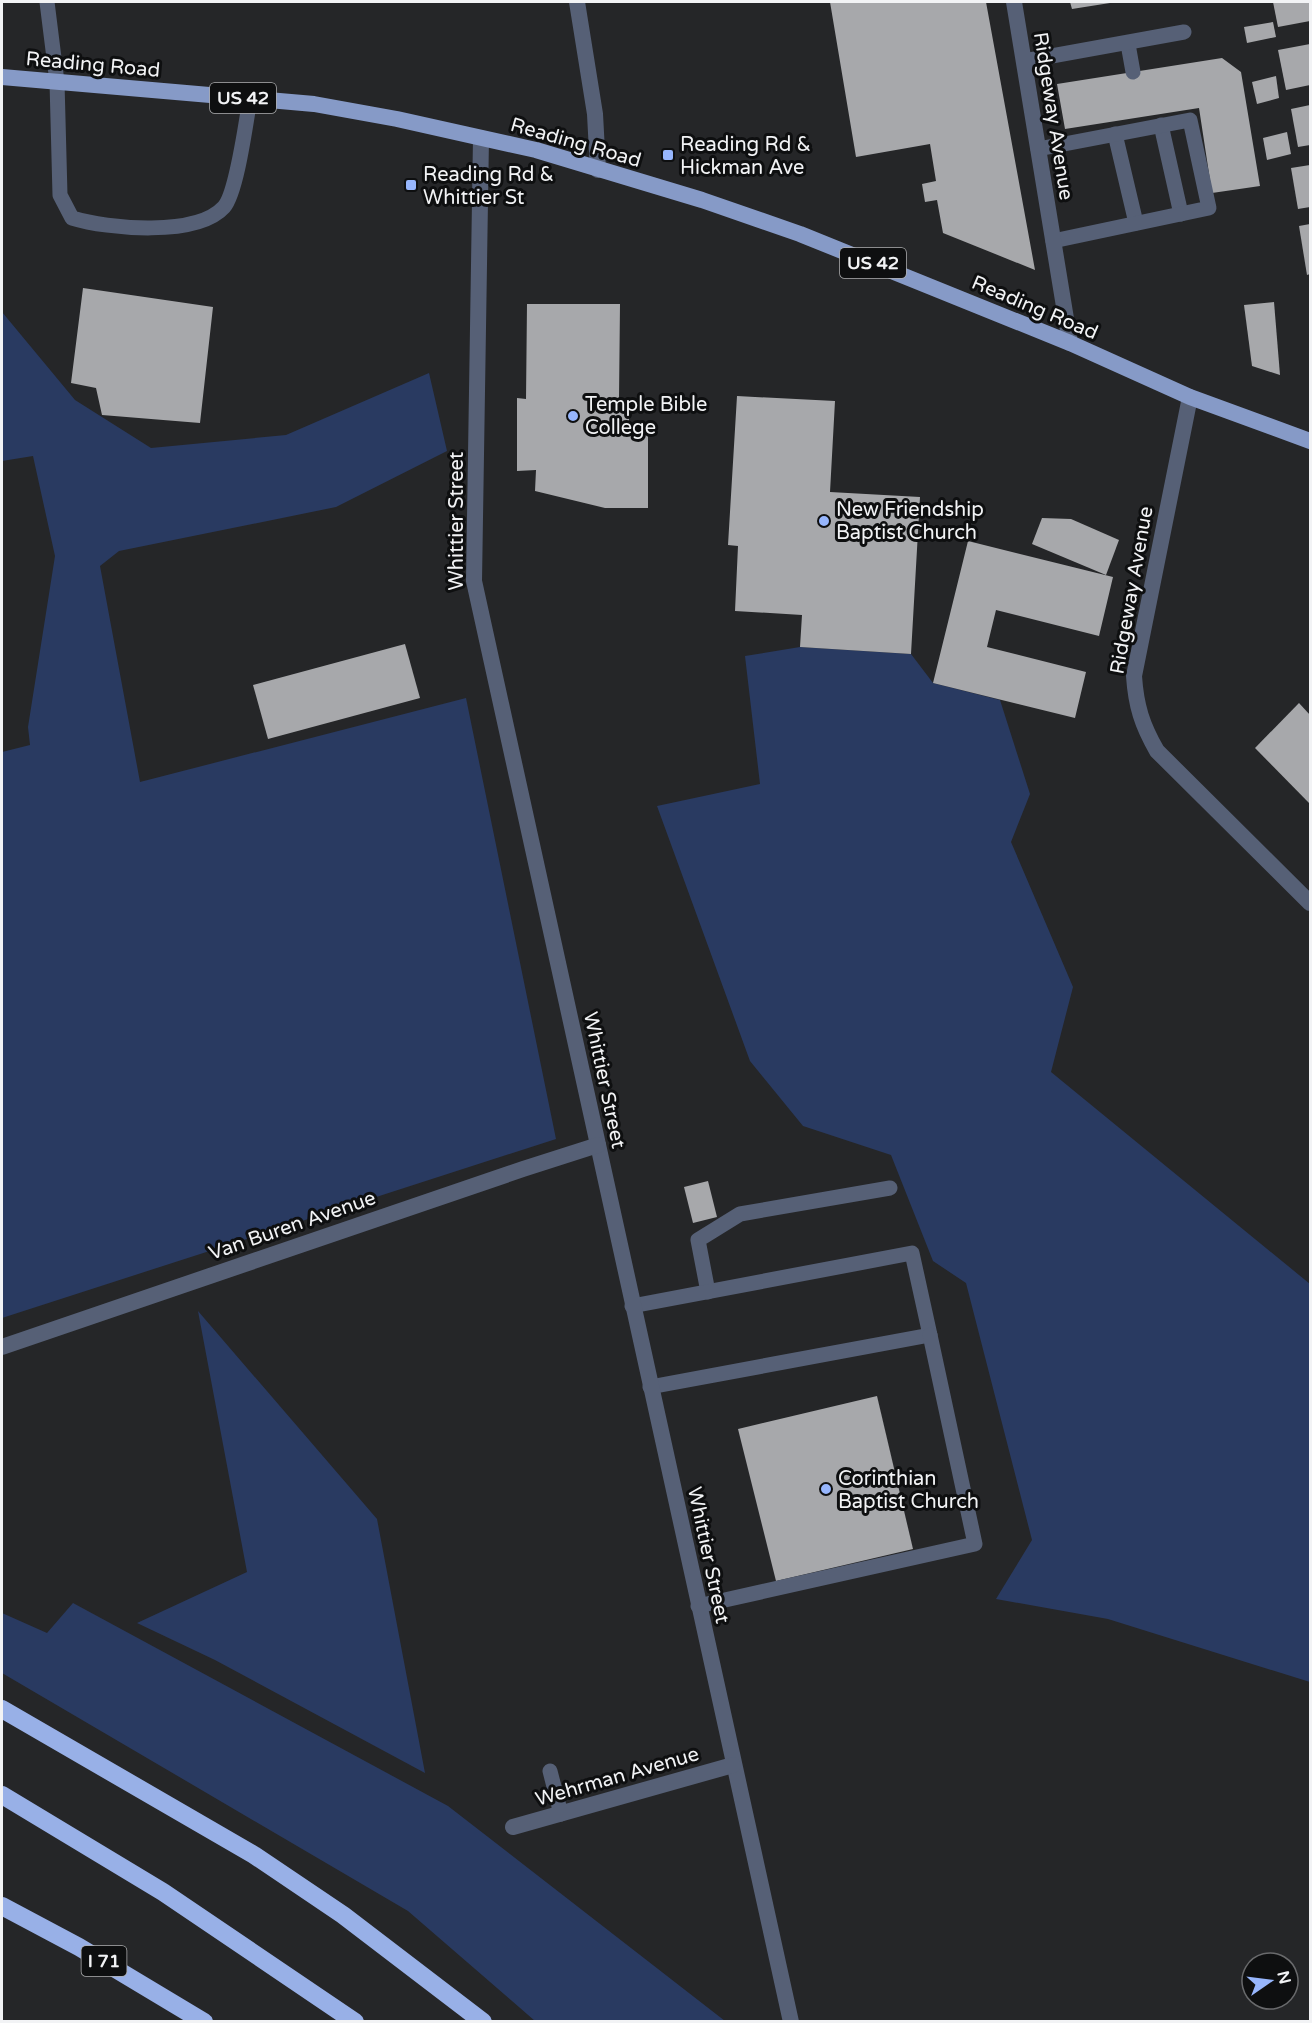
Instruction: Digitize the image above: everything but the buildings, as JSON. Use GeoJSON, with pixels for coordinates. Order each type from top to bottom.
{"type":"FeatureCollection","features":[{"type":"Feature","properties":{"kind":"highway"},"geometry":{"type":"LineString","coordinates":[[2,1709],[254,1855],[344,1915],[483,2022]]}},
{"type":"Feature","properties":{"kind":"highway"},"geometry":{"type":"LineString","coordinates":[[2,1795],[163,1892],[355,2022]]}},
{"type":"Feature","properties":{"kind":"highway","name":"I 71"},"geometry":{"type":"LineString","coordinates":[[2,1906],[79,1947],[204,2022]]}},
{"type":"Feature","properties":{"kind":"main road","name":"Reading Road"},"geometry":{"type":"LineString","coordinates":[[2,77],[314,104],[536,150],[702,200],[801,234],[1070,343],[1190,397],[1311,441]]}},
{"type":"Feature","properties":{"kind":"street"},"geometry":{"type":"LineString","coordinates":[[577,2],[595,114],[598,170]]}},
{"type":"Feature","properties":{"kind":"street","name":"Ridgeway Avenue"},"geometry":{"type":"LineString","coordinates":[[1014,2],[1070,343]]}},
{"type":"Feature","properties":{"kind":"street","name":"Whittier Street"},"geometry":{"type":"LineString","coordinates":[[482,138],[474,581],[791,2022]]}},
{"type":"Feature","properties":{"kind":"street","name":"Ridgeway Avenue"},"geometry":{"type":"LineString","coordinates":[[1190,397],[1134,676],[1136,703],[1144,728],[1157,751],[1311,903]]}},
{"type":"Feature","properties":{"kind":"street","name":"Van Buren Avenue"},"geometry":{"type":"LineString","coordinates":[[2,1347],[598,1145]]}},
{"type":"Feature","properties":{"kind":"street","name":"Wehrman Avenue"},"geometry":{"type":"LineString","coordinates":[[513,1827],[733,1765]]}},
{"type":"Feature","properties":{"kind":"lane"},"geometry":{"type":"LineString","coordinates":[[47,2],[57,82],[60,195],[72,218],[92,224],[156,229],[208,219],[225,206],[236,178],[250,99]]}},
{"type":"Feature","properties":{"kind":"lane"},"geometry":{"type":"LineString","coordinates":[[1024,61],[1128,44],[1184,32]]}},
{"type":"Feature","properties":{"kind":"lane"},"geometry":{"type":"LineString","coordinates":[[1128,44],[1133,72]]}},
{"type":"Feature","properties":{"kind":"lane"},"geometry":{"type":"LineString","coordinates":[[1038,149],[1115,134],[1142,123],[1161,125],[1190,120],[1209,208],[1053,241]]}},
{"type":"Feature","properties":{"kind":"lane"},"geometry":{"type":"LineString","coordinates":[[1161,125],[1181,214]]}},
{"type":"Feature","properties":{"kind":"lane"},"geometry":{"type":"LineString","coordinates":[[1115,134],[1136,223]]}},
{"type":"Feature","properties":{"kind":"lane"},"geometry":{"type":"LineString","coordinates":[[708,1292],[698,1240],[740,1214],[890,1188]]}},
{"type":"Feature","properties":{"kind":"lane"},"geometry":{"type":"LineString","coordinates":[[632,1306],[912,1252],[975,1544],[698,1606]]}},
{"type":"Feature","properties":{"kind":"lane"},"geometry":{"type":"LineString","coordinates":[[650,1387],[930,1335]]}},
{"type":"Feature","properties":{"kind":"lane"},"geometry":{"type":"LineString","coordinates":[[550,1771],[561,1814]]}},
{"type":"Feature","properties":{"kind":"shaded area"},"geometry":{"type":"Polygon","coordinates":[[[2,312],[75,400],[151,448],[286,435],[429,373],[447,451],[336,507],[119,551],[100,566],[140,782],[466,698],[556,1139],[2,1318],[2,752],[30,745],[28,727],[55,556],[33,456],[2,461],[2,312]]]}},
{"type":"Feature","properties":{"kind":"shaded area"},"geometry":{"type":"Polygon","coordinates":[[[800,647],[911,654],[933,683],[1000,700],[1030,794],[1011,842],[1073,987],[1051,1072],[1310,1284],[1310,1682],[1108,1619],[996,1599],[1032,1540],[966,1283],[933,1261],[891,1155],[803,1126],[750,1061],[657,806],[760,784],[745,656],[800,647]]]}},
{"type":"Feature","properties":{"kind":"shaded area"},"geometry":{"type":"Polygon","coordinates":[[[198,1311],[377,1519],[425,1773],[215,1660],[137,1623],[247,1572],[198,1311]]]}},
{"type":"Feature","properties":{"kind":"shaded area"},"geometry":{"type":"Polygon","coordinates":[[[73,1603],[448,1806],[725,2021],[535,2021],[408,1911],[2,1673],[2,1613],[47,1633],[73,1603]]]}},
{"type":"Feature","properties":{"kind":"place","name":"Reading Rd & Hickman Ave"},"geometry":{"type":"Point","coordinates":[668,155]}},
{"type":"Feature","properties":{"kind":"place","name":"Reading Rd & Whittier St"},"geometry":{"type":"Point","coordinates":[411,185]}},
{"type":"Feature","properties":{"kind":"place","name":"Temple Bible College"},"geometry":{"type":"Point","coordinates":[573,416]}},
{"type":"Feature","properties":{"kind":"place","name":"New Friendship Baptist Church"},"geometry":{"type":"Point","coordinates":[824,521]}},
{"type":"Feature","properties":{"kind":"place","name":"Corinthian Baptist Church"},"geometry":{"type":"Point","coordinates":[826,1489]}}]}
